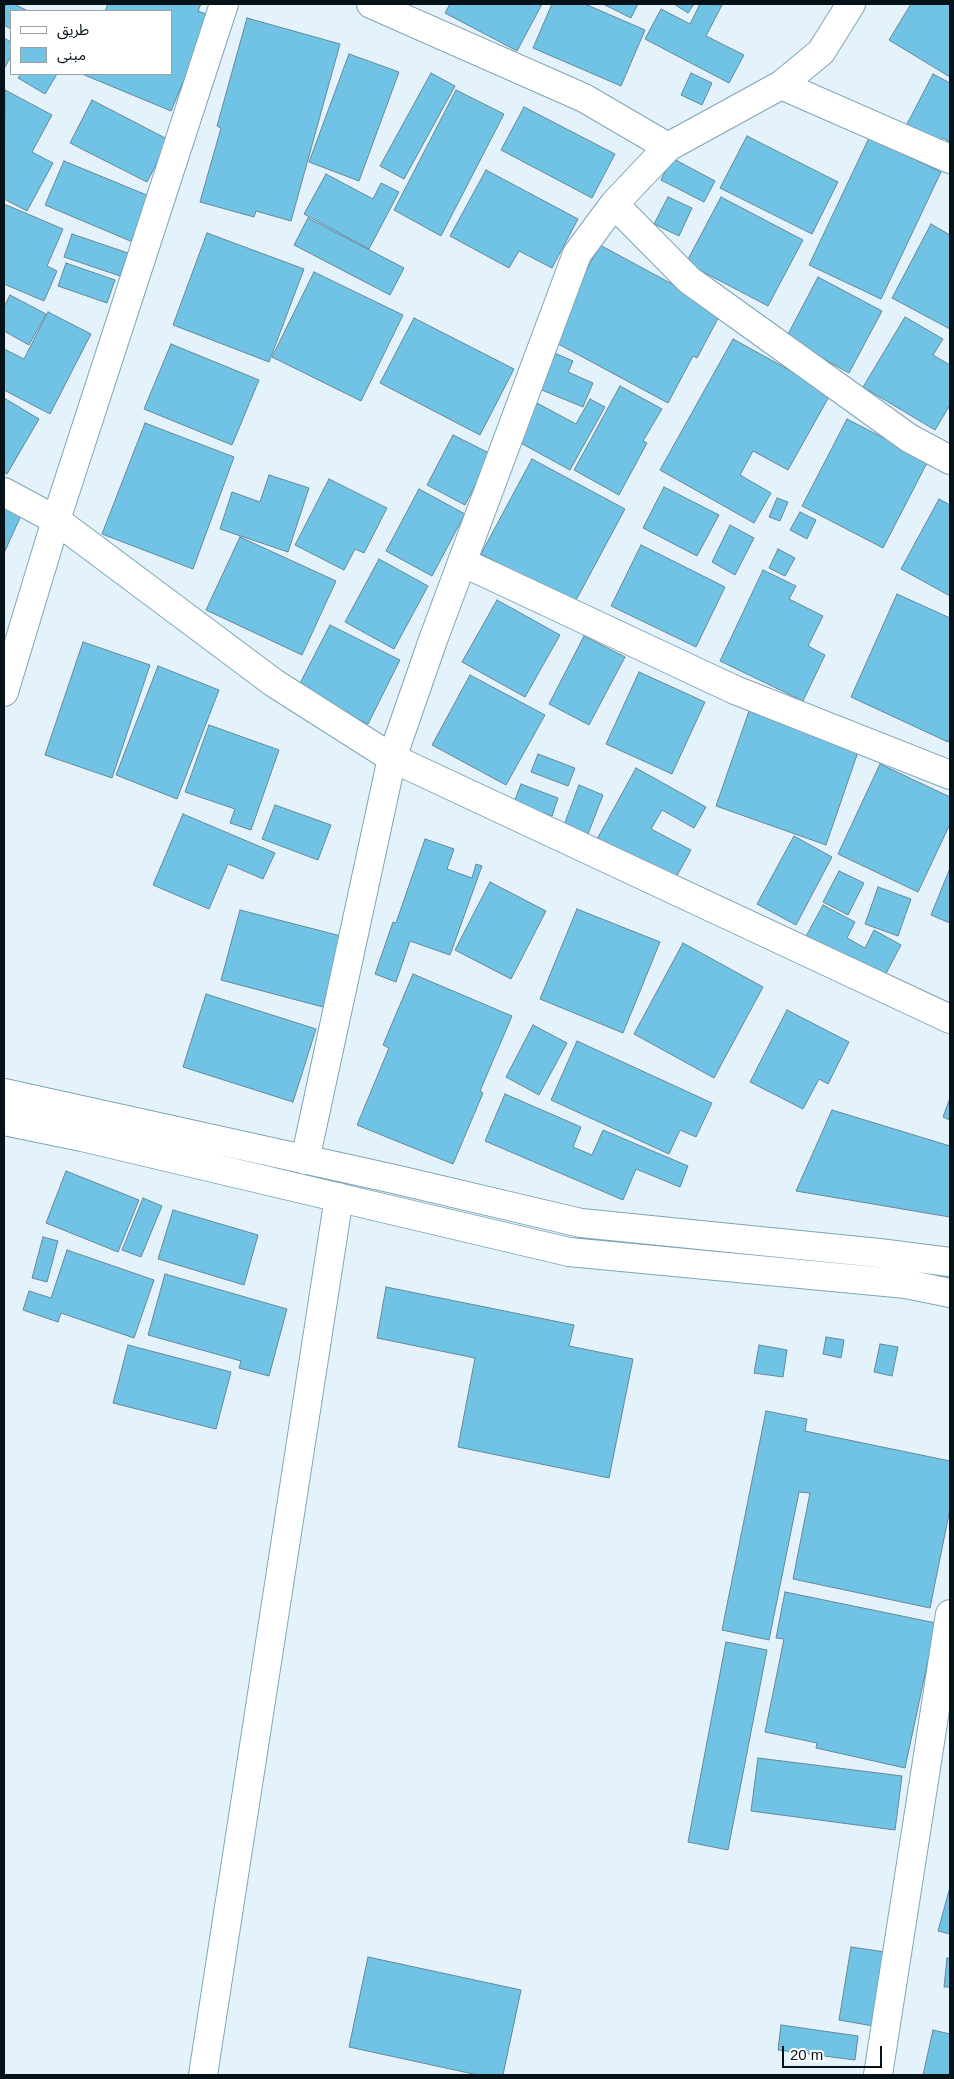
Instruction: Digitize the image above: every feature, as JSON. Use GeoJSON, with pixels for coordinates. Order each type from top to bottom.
{"type":"FeatureCollection","features":[{"type":"Feature","properties":{"kind":"street"},"geometry":{"type":"LineString","coordinates":[[4,692],[56,520],[224,4]]}},
{"type":"Feature","properties":{"kind":"street"},"geometry":{"type":"LineString","coordinates":[[371,4],[584,98],[668,146]]}},
{"type":"Feature","properties":{"kind":"street"},"geometry":{"type":"LineString","coordinates":[[305,1160],[392,758],[462,562],[577,254],[614,204],[668,146],[781,86],[821,52],[851,4]]}},
{"type":"Feature","properties":{"kind":"street"},"geometry":{"type":"LineString","coordinates":[[781,86],[950,158]]}},
{"type":"Feature","properties":{"kind":"street"},"geometry":{"type":"LineString","coordinates":[[614,204],[689,280],[909,438],[950,460]]}},
{"type":"Feature","properties":{"kind":"street"},"geometry":{"type":"LineString","coordinates":[[4,492],[56,520],[274,683],[392,758],[950,1018]]}},
{"type":"Feature","properties":{"kind":"street"},"geometry":{"type":"LineString","coordinates":[[462,562],[735,690],[950,775]]}},
{"type":"Feature","properties":{"kind":"street"},"geometry":{"type":"LineString","coordinates":[[4,1093],[580,1223],[879,1253],[950,1262]]}},
{"type":"Feature","properties":{"kind":"street"},"geometry":{"type":"LineString","coordinates":[[4,1121],[82,1137],[570,1252],[906,1284],[950,1293]]}},
{"type":"Feature","properties":{"kind":"street"},"geometry":{"type":"LineString","coordinates":[[203,2075],[339,1197]]}},
{"type":"Feature","properties":{"kind":"street"},"geometry":{"type":"LineString","coordinates":[[878,2075],[940,1745],[950,1614]]}},
{"type":"Feature","properties":{"kind":"building"},"geometry":{"type":"Polygon","coordinates":[[[6,4],[14,4],[26,10],[10,10],[10,28],[4,25],[4,9],[6,4]]]}},
{"type":"Feature","properties":{"kind":"building"},"geometry":{"type":"Polygon","coordinates":[[[108,4],[201,4],[198,11],[211,16],[171,111],[84,75],[172,75],[172,10],[105,10],[108,4]]]}},
{"type":"Feature","properties":{"kind":"building"},"geometry":{"type":"Polygon","coordinates":[[[450,4],[542,4],[517,51],[445,13],[450,4]]]}},
{"type":"Feature","properties":{"kind":"building"},"geometry":{"type":"Polygon","coordinates":[[[552,4],[585,4],[645,30],[621,86],[533,48],[552,4]]]}},
{"type":"Feature","properties":{"kind":"building"},"geometry":{"type":"Polygon","coordinates":[[[603,4],[638,4],[631,18],[603,4]]]}},
{"type":"Feature","properties":{"kind":"building"},"geometry":{"type":"Polygon","coordinates":[[[674,4],[694,4],[688,13],[674,4]]]}},
{"type":"Feature","properties":{"kind":"building"},"geometry":{"type":"Polygon","coordinates":[[[700,4],[722,5],[706,36],[744,55],[729,83],[645,39],[661,9],[690,24],[700,4]]]}},
{"type":"Feature","properties":{"kind":"building"},"geometry":{"type":"Polygon","coordinates":[[[911,4],[950,4],[950,77],[889,40],[911,4]]]}},
{"type":"Feature","properties":{"kind":"building"},"geometry":{"type":"Polygon","coordinates":[[[247,18],[340,44],[291,221],[256,211],[254,217],[200,202],[221,128],[217,126],[247,18]]]}},
{"type":"Feature","properties":{"kind":"building"},"geometry":{"type":"Polygon","coordinates":[[[4,38],[10,41],[10,58],[4,69],[4,38]]]}},
{"type":"Feature","properties":{"kind":"building"},"geometry":{"type":"Polygon","coordinates":[[[349,54],[399,72],[359,181],[309,162],[349,54]]]}},
{"type":"Feature","properties":{"kind":"building"},"geometry":{"type":"Polygon","coordinates":[[[431,73],[455,86],[404,179],[380,166],[431,73]]]}},
{"type":"Feature","properties":{"kind":"building"},"geometry":{"type":"Polygon","coordinates":[[[691,73],[712,83],[702,105],[681,95],[691,73]]]}},
{"type":"Feature","properties":{"kind":"building"},"geometry":{"type":"Polygon","coordinates":[[[933,74],[950,83],[950,142],[943,138],[940,143],[906,126],[933,74]]]}},
{"type":"Feature","properties":{"kind":"building"},"geometry":{"type":"Polygon","coordinates":[[[20,75],[56,75],[45,94],[18,78],[20,75]]]}},
{"type":"Feature","properties":{"kind":"building"},"geometry":{"type":"Polygon","coordinates":[[[5,90],[52,115],[32,152],[53,163],[27,211],[4,199],[5,90]]]}},
{"type":"Feature","properties":{"kind":"building"},"geometry":{"type":"Polygon","coordinates":[[[456,90],[504,114],[441,236],[394,210],[456,90]]]}},
{"type":"Feature","properties":{"kind":"building"},"geometry":{"type":"Polygon","coordinates":[[[92,100],[169,140],[147,182],[70,143],[92,100]]]}},
{"type":"Feature","properties":{"kind":"building"},"geometry":{"type":"Polygon","coordinates":[[[524,107],[615,154],[592,198],[501,150],[524,107]]]}},
{"type":"Feature","properties":{"kind":"building"},"geometry":{"type":"Polygon","coordinates":[[[747,136],[838,182],[812,234],[720,188],[747,136]]]}},
{"type":"Feature","properties":{"kind":"building"},"geometry":{"type":"Polygon","coordinates":[[[869,138],[941,172],[881,299],[809,265],[869,138]]]}},
{"type":"Feature","properties":{"kind":"building"},"geometry":{"type":"Polygon","coordinates":[[[672,158],[715,181],[704,202],[661,180],[672,158]]]}},
{"type":"Feature","properties":{"kind":"building"},"geometry":{"type":"Polygon","coordinates":[[[64,161],[154,198],[135,243],[45,205],[64,161]]]}},
{"type":"Feature","properties":{"kind":"building"},"geometry":{"type":"Polygon","coordinates":[[[486,170],[578,219],[552,268],[519,251],[509,268],[450,236],[486,170]]]}},
{"type":"Feature","properties":{"kind":"building"},"geometry":{"type":"Polygon","coordinates":[[[326,174],[373,199],[381,183],[399,192],[369,249],[304,214],[326,174]]]}},
{"type":"Feature","properties":{"kind":"building"},"geometry":{"type":"Polygon","coordinates":[[[668,197],[692,208],[679,236],[654,224],[668,197]]]}},
{"type":"Feature","properties":{"kind":"building"},"geometry":{"type":"Polygon","coordinates":[[[721,197],[803,240],[768,306],[686,263],[721,197]]]}},
{"type":"Feature","properties":{"kind":"building"},"geometry":{"type":"Polygon","coordinates":[[[4,204],[63,229],[47,266],[57,271],[44,301],[4,284],[4,204]]]}},
{"type":"Feature","properties":{"kind":"building"},"geometry":{"type":"Polygon","coordinates":[[[308,218],[404,268],[390,295],[294,245],[308,218]]]}},
{"type":"Feature","properties":{"kind":"building"},"geometry":{"type":"Polygon","coordinates":[[[931,224],[950,235],[950,329],[892,298],[931,224]]]}},
{"type":"Feature","properties":{"kind":"building"},"geometry":{"type":"Polygon","coordinates":[[[207,233],[304,269],[269,362],[173,325],[207,233]]]}},
{"type":"Feature","properties":{"kind":"building"},"geometry":{"type":"Polygon","coordinates":[[[72,234],[128,253],[120,276],[64,257],[72,234]]]}},
{"type":"Feature","properties":{"kind":"building"},"geometry":{"type":"Polygon","coordinates":[[[600,245],[722,311],[697,358],[693,356],[668,403],[549,339],[600,245]]]}},
{"type":"Feature","properties":{"kind":"building"},"geometry":{"type":"Polygon","coordinates":[[[66,263],[115,280],[107,303],[58,286],[66,263]]]}},
{"type":"Feature","properties":{"kind":"building"},"geometry":{"type":"Polygon","coordinates":[[[314,272],[403,315],[361,401],[272,357],[314,272]]]}},
{"type":"Feature","properties":{"kind":"building"},"geometry":{"type":"Polygon","coordinates":[[[818,277],[882,311],[849,373],[786,338],[818,277]]]}},
{"type":"Feature","properties":{"kind":"building"},"geometry":{"type":"Polygon","coordinates":[[[10,295],[46,314],[29,345],[4,331],[4,307],[10,295]]]}},
{"type":"Feature","properties":{"kind":"building"},"geometry":{"type":"Polygon","coordinates":[[[48,312],[91,334],[50,414],[4,390],[4,349],[24,359],[48,312]]]}},
{"type":"Feature","properties":{"kind":"building"},"geometry":{"type":"Polygon","coordinates":[[[905,317],[943,339],[933,355],[950,365],[950,405],[935,430],[863,387],[905,317]]]}},
{"type":"Feature","properties":{"kind":"building"},"geometry":{"type":"Polygon","coordinates":[[[414,318],[514,369],[480,435],[380,383],[414,318]]]}},
{"type":"Feature","properties":{"kind":"building"},"geometry":{"type":"Polygon","coordinates":[[[733,339],[831,393],[788,470],[753,451],[740,475],[771,493],[754,523],[660,470],[733,339]]]}},
{"type":"Feature","properties":{"kind":"building"},"geometry":{"type":"Polygon","coordinates":[[[171,344],[259,380],[232,445],[144,409],[171,344]]]}},
{"type":"Feature","properties":{"kind":"building"},"geometry":{"type":"Polygon","coordinates":[[[552,352],[573,361],[568,372],[593,383],[583,407],[537,388],[552,352]]]}},
{"type":"Feature","properties":{"kind":"building"},"geometry":{"type":"Polygon","coordinates":[[[620,386],[662,409],[643,441],[647,443],[619,495],[574,470],[620,386]]]}},
{"type":"Feature","properties":{"kind":"building"},"geometry":{"type":"Polygon","coordinates":[[[4,398],[39,419],[7,474],[4,472],[4,398]]]}},
{"type":"Feature","properties":{"kind":"building"},"geometry":{"type":"Polygon","coordinates":[[[590,399],[605,407],[570,470],[517,441],[537,403],[576,424],[590,399]]]}},
{"type":"Feature","properties":{"kind":"building"},"geometry":{"type":"Polygon","coordinates":[[[847,419],[928,461],[883,548],[802,506],[847,419]]]}},
{"type":"Feature","properties":{"kind":"building"},"geometry":{"type":"Polygon","coordinates":[[[145,423],[234,457],[193,569],[102,534],[145,423]]]}},
{"type":"Feature","properties":{"kind":"building"},"geometry":{"type":"Polygon","coordinates":[[[453,435],[491,454],[465,505],[427,485],[453,435]]]}},
{"type":"Feature","properties":{"kind":"building"},"geometry":{"type":"Polygon","coordinates":[[[532,459],[625,509],[574,604],[481,554],[532,459]]]}},
{"type":"Feature","properties":{"kind":"building"},"geometry":{"type":"Polygon","coordinates":[[[269,475],[309,488],[288,552],[220,529],[232,492],[260,502],[269,475]]]}},
{"type":"Feature","properties":{"kind":"building"},"geometry":{"type":"Polygon","coordinates":[[[329,479],[387,508],[364,553],[355,549],[344,570],[295,545],[329,479]]]}},
{"type":"Feature","properties":{"kind":"building"},"geometry":{"type":"Polygon","coordinates":[[[664,487],[719,515],[697,556],[643,528],[664,487]]]}},
{"type":"Feature","properties":{"kind":"building"},"geometry":{"type":"Polygon","coordinates":[[[419,489],[465,514],[432,576],[386,551],[419,489]]]}},
{"type":"Feature","properties":{"kind":"building"},"geometry":{"type":"Polygon","coordinates":[[[777,498],[788,502],[780,521],[769,517],[777,498]]]}},
{"type":"Feature","properties":{"kind":"building"},"geometry":{"type":"Polygon","coordinates":[[[939,499],[950,505],[950,596],[901,569],[939,499]]]}},
{"type":"Feature","properties":{"kind":"building"},"geometry":{"type":"Polygon","coordinates":[[[4,501],[24,509],[4,553],[4,501]]]}},
{"type":"Feature","properties":{"kind":"building"},"geometry":{"type":"Polygon","coordinates":[[[800,512],[816,520],[807,539],[790,530],[800,512]]]}},
{"type":"Feature","properties":{"kind":"building"},"geometry":{"type":"Polygon","coordinates":[[[730,525],[754,538],[735,575],[712,562],[730,525]]]}},
{"type":"Feature","properties":{"kind":"building"},"geometry":{"type":"Polygon","coordinates":[[[240,537],[336,581],[302,655],[206,610],[240,537]]]}},
{"type":"Feature","properties":{"kind":"building"},"geometry":{"type":"Polygon","coordinates":[[[641,545],[725,587],[696,647],[611,606],[641,545]]]}},
{"type":"Feature","properties":{"kind":"building"},"geometry":{"type":"Polygon","coordinates":[[[778,549],[795,558],[785,576],[769,568],[778,549]]]}},
{"type":"Feature","properties":{"kind":"building"},"geometry":{"type":"Polygon","coordinates":[[[379,559],[428,586],[394,649],[345,622],[379,559]]]}},
{"type":"Feature","properties":{"kind":"building"},"geometry":{"type":"Polygon","coordinates":[[[763,570],[796,586],[789,599],[823,616],[808,646],[825,655],[803,701],[720,661],[763,570]]]}},
{"type":"Feature","properties":{"kind":"building"},"geometry":{"type":"Polygon","coordinates":[[[897,594],[950,618],[950,738],[948,742],[851,697],[897,594]]]}},
{"type":"Feature","properties":{"kind":"building"},"geometry":{"type":"Polygon","coordinates":[[[497,600],[560,635],[525,697],[462,662],[497,600]]]}},
{"type":"Feature","properties":{"kind":"building"},"geometry":{"type":"Polygon","coordinates":[[[330,625],[400,660],[368,724],[297,689],[330,625]]]}},
{"type":"Feature","properties":{"kind":"building"},"geometry":{"type":"Polygon","coordinates":[[[584,636],[625,657],[589,725],[549,704],[584,636]]]}},
{"type":"Feature","properties":{"kind":"building"},"geometry":{"type":"Polygon","coordinates":[[[83,642],[150,665],[112,778],[45,755],[83,642]]]}},
{"type":"Feature","properties":{"kind":"building"},"geometry":{"type":"Polygon","coordinates":[[[158,666],[219,690],[177,799],[116,775],[158,666]]]}},
{"type":"Feature","properties":{"kind":"building"},"geometry":{"type":"Polygon","coordinates":[[[639,672],[705,702],[672,774],[606,744],[639,672]]]}},
{"type":"Feature","properties":{"kind":"building"},"geometry":{"type":"Polygon","coordinates":[[[470,675],[545,715],[506,785],[432,745],[470,675]]]}},
{"type":"Feature","properties":{"kind":"building"},"geometry":{"type":"Polygon","coordinates":[[[749,711],[859,749],[826,845],[716,806],[749,711]]]}},
{"type":"Feature","properties":{"kind":"building"},"geometry":{"type":"Polygon","coordinates":[[[209,725],[279,750],[251,830],[230,823],[235,809],[185,792],[209,725]]]}},
{"type":"Feature","properties":{"kind":"building"},"geometry":{"type":"Polygon","coordinates":[[[538,754],[575,768],[568,786],[531,772],[538,754]]]}},
{"type":"Feature","properties":{"kind":"building"},"geometry":{"type":"Polygon","coordinates":[[[880,764],[950,797],[950,824],[918,892],[838,854],[880,764]]]}},
{"type":"Feature","properties":{"kind":"building"},"geometry":{"type":"Polygon","coordinates":[[[636,768],[706,807],[694,828],[662,810],[651,829],[691,850],[673,883],[596,841],[636,768]]]}},
{"type":"Feature","properties":{"kind":"building"},"geometry":{"type":"Polygon","coordinates":[[[521,784],[558,798],[552,816],[514,802],[521,784]]]}},
{"type":"Feature","properties":{"kind":"building"},"geometry":{"type":"Polygon","coordinates":[[[579,785],[603,795],[588,834],[564,825],[579,785]]]}},
{"type":"Feature","properties":{"kind":"building"},"geometry":{"type":"Polygon","coordinates":[[[275,805],[331,825],[318,860],[262,839],[275,805]]]}},
{"type":"Feature","properties":{"kind":"building"},"geometry":{"type":"Polygon","coordinates":[[[183,814],[275,853],[263,879],[228,864],[209,909],[153,885],[183,814]]]}},
{"type":"Feature","properties":{"kind":"building"},"geometry":{"type":"Polygon","coordinates":[[[794,836],[832,857],[796,925],[757,904],[794,836]]]}},
{"type":"Feature","properties":{"kind":"building"},"geometry":{"type":"Polygon","coordinates":[[[425,839],[454,849],[447,869],[472,878],[476,864],[482,866],[450,955],[410,941],[396,982],[375,974],[393,922],[396,923],[425,839]]]}},
{"type":"Feature","properties":{"kind":"building"},"geometry":{"type":"Polygon","coordinates":[[[950,868],[950,923],[931,915],[950,868]]]}},
{"type":"Feature","properties":{"kind":"building"},"geometry":{"type":"Polygon","coordinates":[[[839,871],[864,883],[848,915],[823,902],[839,871]]]}},
{"type":"Feature","properties":{"kind":"building"},"geometry":{"type":"Polygon","coordinates":[[[490,882],[546,911],[511,979],[455,950],[490,882]]]}},
{"type":"Feature","properties":{"kind":"building"},"geometry":{"type":"Polygon","coordinates":[[[878,887],[911,899],[898,936],[865,924],[878,887]]]}},
{"type":"Feature","properties":{"kind":"building"},"geometry":{"type":"Polygon","coordinates":[[[823,905],[855,922],[847,938],[865,948],[874,930],[901,945],[881,983],[803,942],[823,905]]]}},
{"type":"Feature","properties":{"kind":"building"},"geometry":{"type":"Polygon","coordinates":[[[577,909],[660,942],[623,1033],[540,999],[577,909]]]}},
{"type":"Feature","properties":{"kind":"building"},"geometry":{"type":"Polygon","coordinates":[[[240,910],[341,936],[323,1007],[221,980],[240,910]]]}},
{"type":"Feature","properties":{"kind":"building"},"geometry":{"type":"Polygon","coordinates":[[[683,943],[763,987],[714,1078],[634,1034],[683,943]]]}},
{"type":"Feature","properties":{"kind":"building"},"geometry":{"type":"Polygon","coordinates":[[[413,974],[512,1016],[480,1091],[483,1093],[453,1164],[357,1125],[389,1048],[383,1045],[413,974]]]}},
{"type":"Feature","properties":{"kind":"building"},"geometry":{"type":"Polygon","coordinates":[[[206,994],[316,1029],[293,1102],[183,1067],[206,994]]]}},
{"type":"Feature","properties":{"kind":"building"},"geometry":{"type":"Polygon","coordinates":[[[787,1010],[849,1042],[828,1084],[819,1079],[803,1109],[750,1082],[787,1010]]]}},
{"type":"Feature","properties":{"kind":"building"},"geometry":{"type":"Polygon","coordinates":[[[533,1025],[567,1043],[539,1095],[506,1077],[533,1025]]]}},
{"type":"Feature","properties":{"kind":"building"},"geometry":{"type":"Polygon","coordinates":[[[577,1041],[712,1103],[696,1137],[680,1130],[669,1154],[551,1100],[577,1041]]]}},
{"type":"Feature","properties":{"kind":"building"},"geometry":{"type":"Polygon","coordinates":[[[505,1094],[581,1127],[573,1147],[592,1155],[603,1130],[688,1166],[680,1187],[636,1169],[623,1200],[485,1141],[505,1094]]]}},
{"type":"Feature","properties":{"kind":"building"},"geometry":{"type":"Polygon","coordinates":[[[950,1098],[950,1120],[943,1117],[950,1098]]]}},
{"type":"Feature","properties":{"kind":"building"},"geometry":{"type":"Polygon","coordinates":[[[832,1110],[950,1146],[950,1217],[796,1191],[832,1110]]]}},
{"type":"Feature","properties":{"kind":"building"},"geometry":{"type":"Polygon","coordinates":[[[66,1171],[139,1200],[118,1252],[46,1223],[66,1171]]]}},
{"type":"Feature","properties":{"kind":"building"},"geometry":{"type":"Polygon","coordinates":[[[143,1198],[162,1206],[141,1257],[122,1250],[143,1198]]]}},
{"type":"Feature","properties":{"kind":"building"},"geometry":{"type":"Polygon","coordinates":[[[173,1210],[258,1235],[244,1285],[158,1259],[173,1210]]]}},
{"type":"Feature","properties":{"kind":"building"},"geometry":{"type":"Polygon","coordinates":[[[43,1237],[58,1241],[47,1282],[32,1278],[43,1237]]]}},
{"type":"Feature","properties":{"kind":"building"},"geometry":{"type":"Polygon","coordinates":[[[67,1250],[154,1280],[134,1338],[61,1313],[58,1322],[23,1310],[29,1291],[51,1298],[67,1250]]]}},
{"type":"Feature","properties":{"kind":"building"},"geometry":{"type":"Polygon","coordinates":[[[165,1274],[287,1309],[269,1376],[239,1368],[241,1361],[148,1335],[165,1274]]]}},
{"type":"Feature","properties":{"kind":"building"},"geometry":{"type":"Polygon","coordinates":[[[386,1287],[574,1325],[569,1346],[633,1359],[609,1478],[458,1447],[475,1358],[377,1338],[386,1287]]]}},
{"type":"Feature","properties":{"kind":"building"},"geometry":{"type":"Polygon","coordinates":[[[826,1337],[844,1340],[841,1358],[823,1354],[826,1337]]]}},
{"type":"Feature","properties":{"kind":"building"},"geometry":{"type":"Polygon","coordinates":[[[880,1344],[898,1347],[892,1376],[874,1372],[880,1344]]]}},
{"type":"Feature","properties":{"kind":"building"},"geometry":{"type":"Polygon","coordinates":[[[128,1345],[231,1372],[216,1429],[113,1403],[128,1345]]]}},
{"type":"Feature","properties":{"kind":"building"},"geometry":{"type":"Polygon","coordinates":[[[759,1345],[787,1350],[783,1377],[754,1373],[759,1345]]]}},
{"type":"Feature","properties":{"kind":"building"},"geometry":{"type":"Polygon","coordinates":[[[766,1411],[807,1419],[805,1431],[950,1461],[950,1509],[930,1608],[793,1579],[810,1493],[799,1492],[769,1640],[722,1630],[766,1411]]]}},
{"type":"Feature","properties":{"kind":"building"},"geometry":{"type":"Polygon","coordinates":[[[785,1592],[936,1623],[905,1768],[816,1748],[817,1743],[765,1732],[784,1639],[776,1638],[785,1592]]]}},
{"type":"Feature","properties":{"kind":"building"},"geometry":{"type":"Polygon","coordinates":[[[726,1642],[767,1650],[728,1850],[688,1842],[726,1642]]]}},
{"type":"Feature","properties":{"kind":"building"},"geometry":{"type":"Polygon","coordinates":[[[758,1758],[902,1776],[895,1830],[751,1811],[758,1758]]]}},
{"type":"Feature","properties":{"kind":"building"},"geometry":{"type":"Polygon","coordinates":[[[950,1887],[950,1934],[938,1931],[950,1887]]]}},
{"type":"Feature","properties":{"kind":"building"},"geometry":{"type":"Polygon","coordinates":[[[851,1947],[885,1952],[873,2026],[839,2020],[851,1947]]]}},
{"type":"Feature","properties":{"kind":"building"},"geometry":{"type":"Polygon","coordinates":[[[368,1957],[521,1990],[503,2075],[478,2075],[349,2047],[368,1957]]]}},
{"type":"Feature","properties":{"kind":"building"},"geometry":{"type":"Polygon","coordinates":[[[947,1958],[950,1958],[950,1987],[944,1987],[947,1958]]]}},
{"type":"Feature","properties":{"kind":"building"},"geometry":{"type":"Polygon","coordinates":[[[781,2025],[858,2036],[855,2060],[778,2050],[781,2025]]]}},
{"type":"Feature","properties":{"kind":"building"},"geometry":{"type":"Polygon","coordinates":[[[933,2030],[950,2034],[950,2075],[923,2075],[933,2030]]]}}]}
